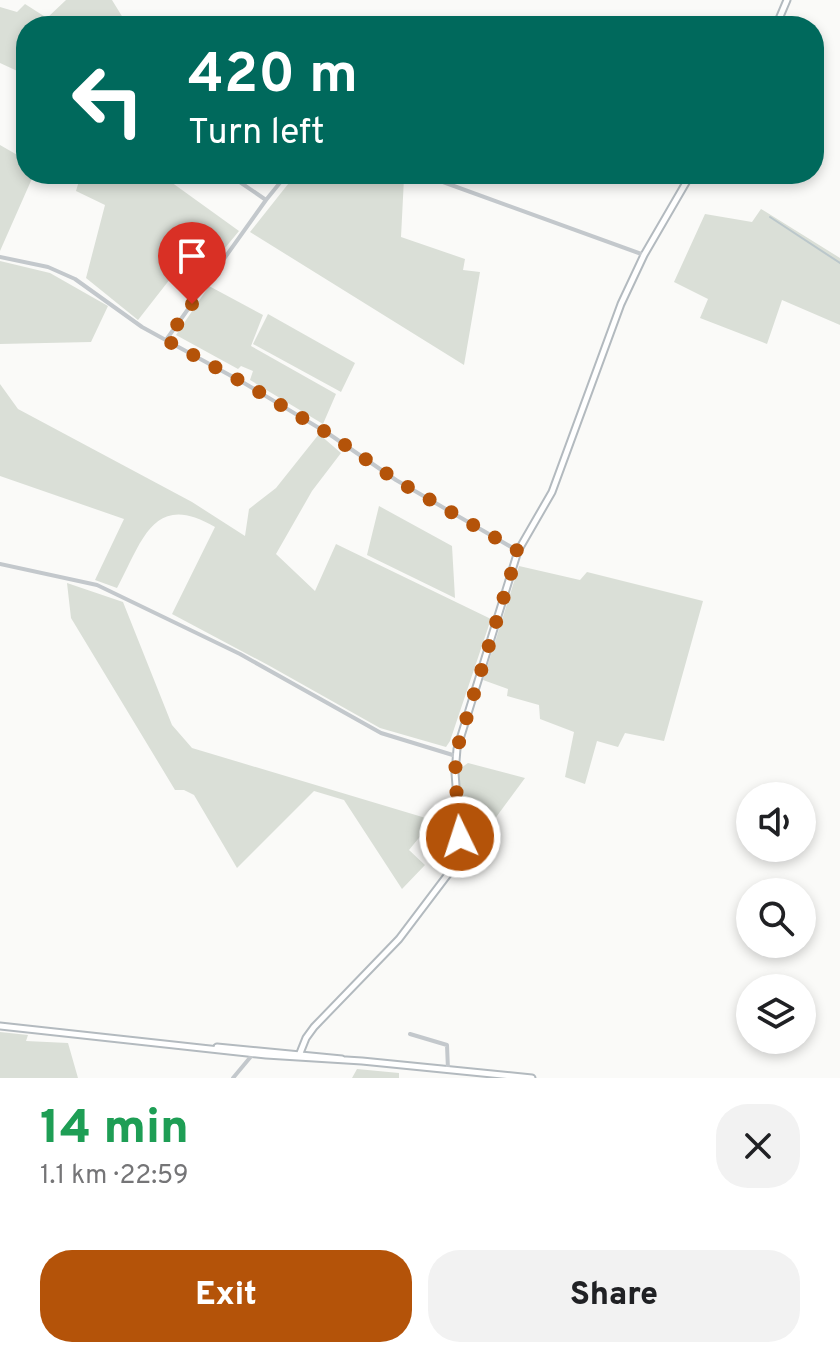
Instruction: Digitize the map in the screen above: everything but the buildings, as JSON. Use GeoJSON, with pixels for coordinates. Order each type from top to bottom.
{"type":"FeatureCollection","features":[{"type":"Feature","properties":{"kind":"street"},"geometry":{"type":"LineString","coordinates":[[243,184],[266,200]]}},
{"type":"Feature","properties":{"kind":"street"},"geometry":{"type":"LineString","coordinates":[[166,340],[279,184]]}},
{"type":"Feature","properties":{"kind":"street"},"geometry":{"type":"LineString","coordinates":[[449,184],[644,255]]}},
{"type":"Feature","properties":{"kind":"street"},"geometry":{"type":"LineString","coordinates":[[300,1053],[314,1027],[399,939],[455,865],[460,837],[456,756],[518,551],[552,492],[609,331],[644,255],[685,184]]}},
{"type":"Feature","properties":{"kind":"street"},"geometry":{"type":"LineString","coordinates":[[0,257],[48,267],[75,279],[142,327],[256,390],[329,434],[396,480],[518,551]]}},
{"type":"Feature","properties":{"kind":"street"},"geometry":{"type":"LineString","coordinates":[[0,564],[97,585],[240,654],[381,733],[456,756]]}},
{"type":"Feature","properties":{"kind":"street"},"geometry":{"type":"LineString","coordinates":[[0,1026],[532,1078]]}},
{"type":"Feature","properties":{"kind":"street"},"geometry":{"type":"LineString","coordinates":[[410,1034],[447,1045],[448,1070]]}},
{"type":"Feature","properties":{"kind":"street"},"geometry":{"type":"LineString","coordinates":[[233,1078],[251,1051]]}},
{"type":"Feature","properties":{"kind":"street"},"geometry":{"type":"LineString","coordinates":[[276,1053],[306,1059],[355,1061]]}},
{"type":"Feature","properties":{"kind":"street"},"geometry":{"type":"LineString","coordinates":[[300,1053],[306,1059]]}},
{"type":"Feature","properties":{"kind":"shaded area"},"geometry":{"type":"Polygon","coordinates":[[[66,0],[112,0],[122,16],[49,16],[66,0]]]}},
{"type":"Feature","properties":{"kind":"shaded area"},"geometry":{"type":"Polygon","coordinates":[[[25,4],[44,16],[16,16],[16,70],[0,63],[0,7],[17,12],[25,4]]]}},
{"type":"Feature","properties":{"kind":"shaded area"},"geometry":{"type":"Polygon","coordinates":[[[0,145],[16,154],[16,184],[30,184],[0,251],[0,145]]]}},
{"type":"Feature","properties":{"kind":"shaded area"},"geometry":{"type":"Polygon","coordinates":[[[78,184],[174,184],[239,231],[202,276],[181,265],[138,320],[86,278],[105,205],[76,191],[78,184]]]}},
{"type":"Feature","properties":{"kind":"shaded area"},"geometry":{"type":"Polygon","coordinates":[[[288,184],[404,184],[401,237],[465,259],[463,270],[480,272],[464,365],[250,232],[288,184]]]}},
{"type":"Feature","properties":{"kind":"shaded area"},"geometry":{"type":"Polygon","coordinates":[[[761,209],[840,258],[840,325],[782,300],[767,344],[700,318],[708,299],[674,282],[705,214],[752,222],[761,209]]]}},
{"type":"Feature","properties":{"kind":"shaded area"},"geometry":{"type":"Polygon","coordinates":[[[0,261],[50,273],[108,306],[91,342],[0,344],[0,261]]]}},
{"type":"Feature","properties":{"kind":"shaded area"},"geometry":{"type":"Polygon","coordinates":[[[209,286],[263,315],[251,346],[336,394],[323,424],[250,380],[253,371],[241,366],[238,369],[176,335],[209,286]]]}},
{"type":"Feature","properties":{"kind":"shaded area"},"geometry":{"type":"Polygon","coordinates":[[[268,314],[355,363],[341,392],[253,344],[268,314]]]}},
{"type":"Feature","properties":{"kind":"shaded area"},"geometry":{"type":"Polygon","coordinates":[[[0,384],[18,409],[192,502],[245,536],[249,509],[276,488],[319,434],[341,453],[312,491],[276,554],[315,591],[336,544],[491,619],[446,747],[380,728],[172,614],[215,527],[194,517],[177,514],[163,518],[152,526],[117,588],[95,580],[124,519],[0,476],[0,384]]]}},
{"type":"Feature","properties":{"kind":"shaded area"},"geometry":{"type":"Polygon","coordinates":[[[379,506],[452,546],[455,598],[367,555],[379,506]]]}},
{"type":"Feature","properties":{"kind":"shaded area"},"geometry":{"type":"Polygon","coordinates":[[[519,566],[580,580],[587,572],[703,601],[664,741],[625,733],[618,747],[597,741],[585,784],[565,777],[574,732],[540,719],[539,705],[507,696],[508,689],[483,680],[519,566]]]}},
{"type":"Feature","properties":{"kind":"shaded area"},"geometry":{"type":"Polygon","coordinates":[[[67,583],[123,602],[172,725],[192,748],[449,825],[454,836],[427,828],[409,850],[425,865],[402,889],[344,800],[314,791],[237,868],[194,795],[175,790],[71,618],[67,583]]]}},
{"type":"Feature","properties":{"kind":"shaded area"},"geometry":{"type":"Polygon","coordinates":[[[468,763],[525,778],[469,854],[464,850],[458,770],[468,763]]]}},
{"type":"Feature","properties":{"kind":"shaded area"},"geometry":{"type":"Polygon","coordinates":[[[0,1032],[28,1035],[26,1041],[68,1043],[78,1078],[0,1078],[0,1032]]]}},
{"type":"Feature","properties":{"kind":"shaded area"},"geometry":{"type":"Polygon","coordinates":[[[357,1069],[399,1073],[399,1078],[352,1078],[357,1069]]]}},
{"type":"Feature","properties":{"kind":"waterway"},"geometry":{"type":"LineString","coordinates":[[770,217],[840,263]]}},
{"type":"Feature","properties":{"kind":"route"},"geometry":{"type":"LineString","coordinates":[[192,304],[166,340],[244,383],[329,434],[396,480],[518,551],[457,749],[455,773],[460,837]]}}]}
